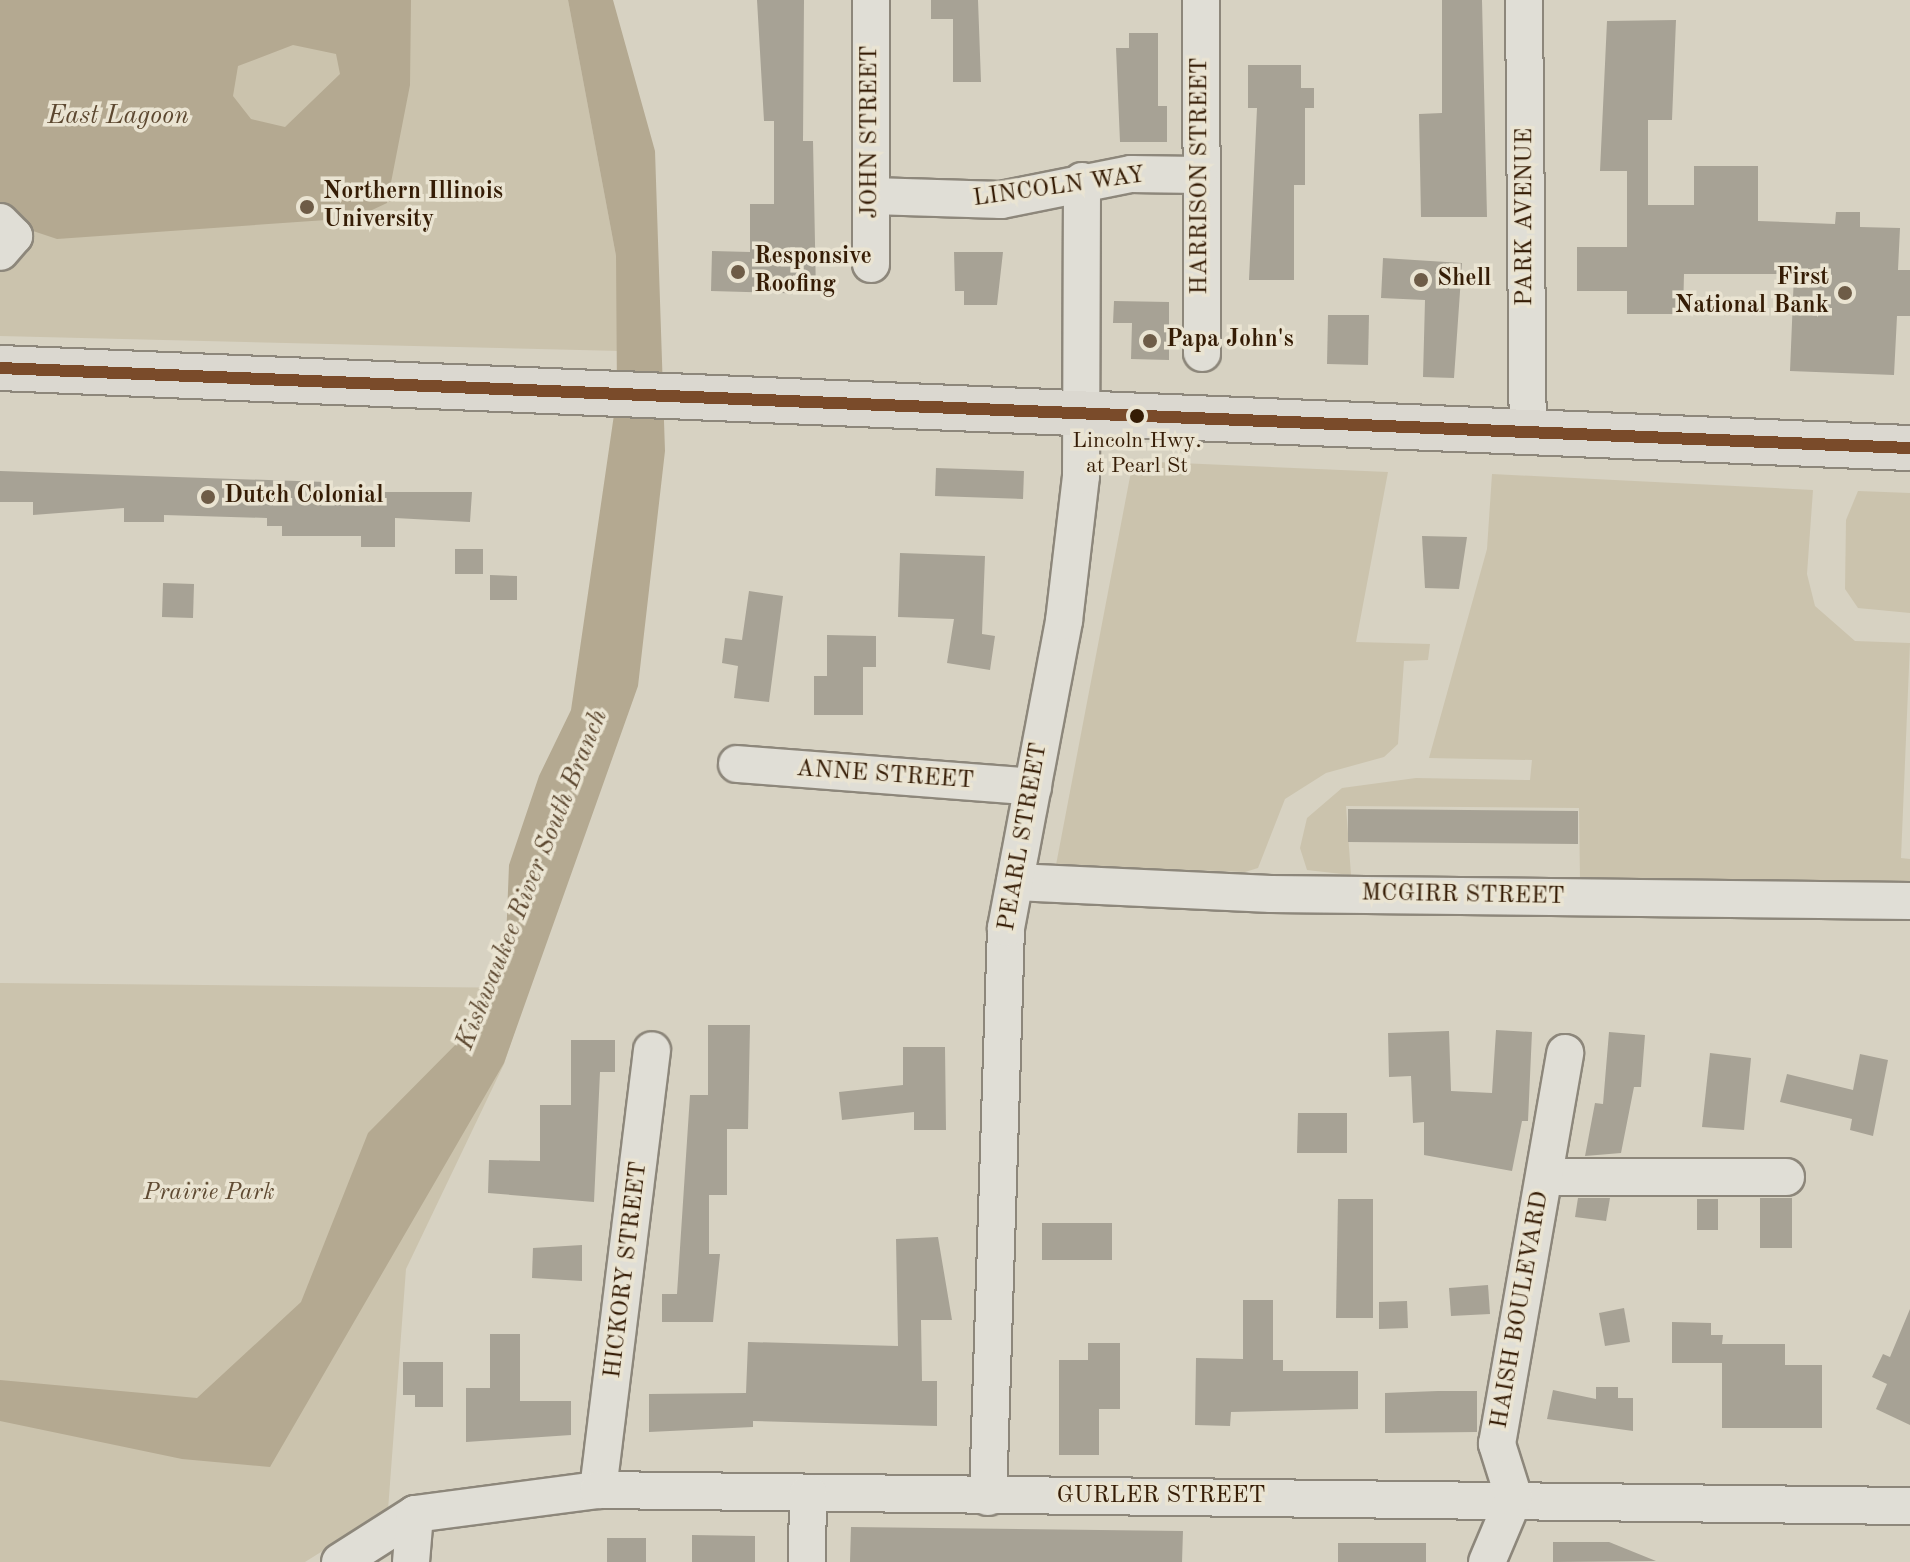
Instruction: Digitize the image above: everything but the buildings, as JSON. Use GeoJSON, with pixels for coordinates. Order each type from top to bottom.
{"type":"FeatureCollection","features":[{"type":"Feature","properties":{"kind":"main road"},"geometry":{"type":"LineString","coordinates":[[0,368],[1910,448]]}},
{"type":"Feature","properties":{"kind":"street","name":"JOHN STREET"},"geometry":{"type":"LineString","coordinates":[[871,0],[871,264]]}},
{"type":"Feature","properties":{"kind":"street","name":"HARRISON STREET"},"geometry":{"type":"LineString","coordinates":[[1201,0],[1199,175],[1202,353]]}},
{"type":"Feature","properties":{"kind":"street","name":"PARK AVENUE"},"geometry":{"type":"LineString","coordinates":[[1524,0],[1528,433]]}},
{"type":"Feature","properties":{"kind":"street","name":"LINCOLN WAY"},"geometry":{"type":"LineString","coordinates":[[872,196],[1001,200],[1082,181],[1199,175]]}},
{"type":"Feature","properties":{"kind":"street","name":"PEARL STREET"},"geometry":{"type":"LineString","coordinates":[[988,1497],[1001,997],[1015,882],[1064,621],[1083,413],[1082,181]]}},
{"type":"Feature","properties":{"kind":"street"},"geometry":{"type":"LineString","coordinates":[[0,222],[14,236],[0,252]]}},
{"type":"Feature","properties":{"kind":"street","name":"ANNE STREET"},"geometry":{"type":"LineString","coordinates":[[737,764],[1033,787]]}},
{"type":"Feature","properties":{"kind":"street","name":"MCGIRR STREET"},"geometry":{"type":"LineString","coordinates":[[1015,882],[1271,894],[1910,901]]}},
{"type":"Feature","properties":{"kind":"street","name":"HICKORY STREET"},"geometry":{"type":"LineString","coordinates":[[598,1490],[652,1050]]}},
{"type":"Feature","properties":{"kind":"street","name":"HAISH BOULEVARD"},"geometry":{"type":"LineString","coordinates":[[1514,1498],[1497,1444],[1565,1053]]}},
{"type":"Feature","properties":{"kind":"street"},"geometry":{"type":"LineString","coordinates":[[1545,1177],[1786,1177]]}},
{"type":"Feature","properties":{"kind":"street","name":"GURLER STREET"},"geometry":{"type":"LineString","coordinates":[[415,1514],[598,1490],[988,1497],[1514,1498],[1910,1506]]}},
{"type":"Feature","properties":{"kind":"street"},"geometry":{"type":"LineString","coordinates":[[807,1562],[808,1493]]}},
{"type":"Feature","properties":{"kind":"street"},"geometry":{"type":"LineString","coordinates":[[1487,1562],[1514,1498]]}},
{"type":"Feature","properties":{"kind":"street"},"geometry":{"type":"LineString","coordinates":[[340,1562],[415,1514]]}},
{"type":"Feature","properties":{"kind":"street"},"geometry":{"type":"LineString","coordinates":[[411,1562],[415,1514]]}},
{"type":"Feature","properties":{"kind":"green space","name":"Northern Illinois University"},"geometry":{"type":"Polygon","coordinates":[[[0,0],[568,0],[616,256],[620,351],[0,336],[0,0]]]}},
{"type":"Feature","properties":{"kind":"green space"},"geometry":{"type":"Polygon","coordinates":[[[1133,461],[1388,472],[1356,642],[1430,644],[1428,660],[1404,661],[1398,744],[1384,757],[1326,773],[1285,799],[1258,868],[1245,872],[1056,865],[1133,461]]]}},
{"type":"Feature","properties":{"kind":"green space"},"geometry":{"type":"Polygon","coordinates":[[[1492,474],[1813,490],[1807,574],[1815,606],[1855,641],[1910,643],[1901,858],[1910,859],[1910,886],[1580,880],[1579,808],[1346,806],[1351,875],[1307,870],[1300,848],[1307,818],[1342,788],[1416,778],[1530,780],[1532,760],[1429,758],[1487,549],[1492,474]]]}},
{"type":"Feature","properties":{"kind":"green space"},"geometry":{"type":"Polygon","coordinates":[[[1858,491],[1910,493],[1910,613],[1858,608],[1845,589],[1846,520],[1858,491]]]}},
{"type":"Feature","properties":{"kind":"green space","name":"Prairie Park"},"geometry":{"type":"Polygon","coordinates":[[[0,983],[529,988],[504,1064],[406,1269],[388,1510],[305,1562],[0,1562],[0,983]]]}},
{"type":"Feature","properties":{"kind":"water","name":"East Lagoon"},"geometry":{"type":"Polygon","coordinates":[[[0,0],[411,0],[410,85],[387,203],[355,218],[57,239],[27,229],[0,208],[0,0]],[[293,45],[238,66],[233,96],[251,119],[285,127],[340,74],[336,54],[293,45]]]}},
{"type":"Feature","properties":{"kind":"water","name":"Kishwaukee River South Branch"},"geometry":{"type":"Polygon","coordinates":[[[568,0],[613,0],[655,151],[665,451],[638,686],[504,1063],[270,1467],[182,1459],[0,1421],[0,1380],[197,1398],[301,1302],[368,1133],[472,1028],[506,941],[509,865],[539,776],[571,710],[617,394],[616,256],[568,0]]]}},
{"type":"Feature","properties":{"kind":"transit line"},"geometry":{"type":"LineString","coordinates":[[0,368],[1910,448]]}},
{"type":"Feature","properties":{"kind":"place","name":"Northern Illinois University"},"geometry":{"type":"Point","coordinates":[307,207]}},
{"type":"Feature","properties":{"kind":"place","name":"Responsive Roofing"},"geometry":{"type":"Point","coordinates":[738,272]}},
{"type":"Feature","properties":{"kind":"place","name":"Shell"},"geometry":{"type":"Point","coordinates":[1421,280]}},
{"type":"Feature","properties":{"kind":"place","name":"First National Bank"},"geometry":{"type":"Point","coordinates":[1845,293]}},
{"type":"Feature","properties":{"kind":"place","name":"Papa John's"},"geometry":{"type":"Point","coordinates":[1150,341]}},
{"type":"Feature","properties":{"kind":"place","name":"Lincoln Hwy. at Pearl St"},"geometry":{"type":"Point","coordinates":[1137,416]}},
{"type":"Feature","properties":{"kind":"place","name":"Dutch Colonial"},"geometry":{"type":"Point","coordinates":[208,497]}}]}
